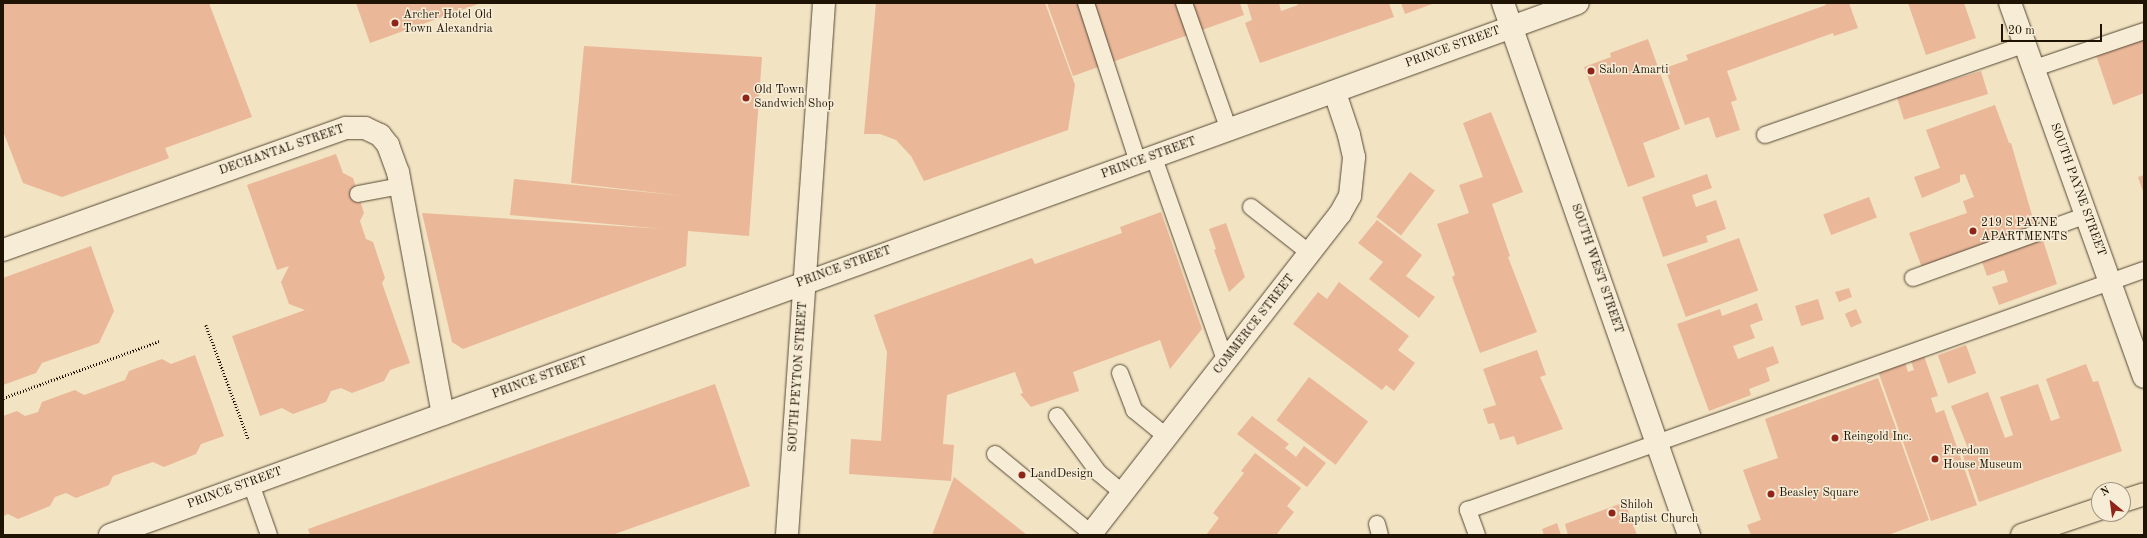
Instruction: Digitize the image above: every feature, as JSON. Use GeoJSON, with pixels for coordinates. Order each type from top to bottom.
{"type":"FeatureCollection","features":[{"type":"Feature","properties":{"kind":"main road"},"geometry":{"type":"LineString","coordinates":[[2022,535],[2091,512]]}},
{"type":"Feature","properties":{"kind":"street","name":"SOUTH PEYTON STREET"},"geometry":{"type":"LineString","coordinates":[[787,535],[806,282],[824,3]]}},
{"type":"Feature","properties":{"kind":"street","name":"SOUTH WEST STREET"},"geometry":{"type":"LineString","coordinates":[[1503,3],[1690,535]]}},
{"type":"Feature","properties":{"kind":"street","name":"PRINCE STREET"},"geometry":{"type":"LineString","coordinates":[[110,535],[806,282],[1335,93],[1578,3]]}},
{"type":"Feature","properties":{"kind":"street","name":"SOUTH PAYNE STREET"},"geometry":{"type":"LineString","coordinates":[[2010,3],[2032,69],[2087,215],[2144,377]]}},
{"type":"Feature","properties":{"kind":"street","name":"COMMERCE STREET"},"geometry":{"type":"LineString","coordinates":[[1091,534],[1311,254],[1340,214],[1350,196],[1354,157],[1349,135],[1335,93]]}},
{"type":"Feature","properties":{"kind":"street","name":"DECHANTAL STREET"},"geometry":{"type":"LineString","coordinates":[[3,250],[346,128],[365,128],[380,135],[393,157],[401,186],[443,414]]}},
{"type":"Feature","properties":{"kind":"lane"},"geometry":{"type":"LineString","coordinates":[[1086,3],[1226,362]]}},
{"type":"Feature","properties":{"kind":"lane"},"geometry":{"type":"LineString","coordinates":[[1184,3],[1229,130]]}},
{"type":"Feature","properties":{"kind":"lane"},"geometry":{"type":"LineString","coordinates":[[2032,69],[2144,31]]}},
{"type":"Feature","properties":{"kind":"lane"},"geometry":{"type":"LineString","coordinates":[[1765,135],[2024,45]]}},
{"type":"Feature","properties":{"kind":"lane"},"geometry":{"type":"LineString","coordinates":[[358,194],[401,186]]}},
{"type":"Feature","properties":{"kind":"lane"},"geometry":{"type":"LineString","coordinates":[[1251,206],[1311,254]]}},
{"type":"Feature","properties":{"kind":"lane"},"geometry":{"type":"LineString","coordinates":[[1913,278],[2087,215]]}},
{"type":"Feature","properties":{"kind":"lane"},"geometry":{"type":"LineString","coordinates":[[1477,535],[1468,510],[2144,270]]}},
{"type":"Feature","properties":{"kind":"lane"},"geometry":{"type":"LineString","coordinates":[[1120,373],[1134,410],[1167,437]]}},
{"type":"Feature","properties":{"kind":"lane"},"geometry":{"type":"LineString","coordinates":[[1057,416],[1099,473],[1123,493]]}},
{"type":"Feature","properties":{"kind":"lane"},"geometry":{"type":"LineString","coordinates":[[995,454],[1091,534]]}},
{"type":"Feature","properties":{"kind":"lane"},"geometry":{"type":"LineString","coordinates":[[251,484],[269,535]]}},
{"type":"Feature","properties":{"kind":"path"},"geometry":{"type":"LineString","coordinates":[[206,325],[248,438]]}},
{"type":"Feature","properties":{"kind":"path"},"geometry":{"type":"LineString","coordinates":[[3,398],[160,341]]}},
{"type":"Feature","properties":{"kind":"building"},"geometry":{"type":"Polygon","coordinates":[[[3,3],[209,3],[252,117],[165,148],[169,158],[167,159],[62,197],[23,183],[3,131],[3,3]]]}},
{"type":"Feature","properties":{"kind":"building","name":"Archer Hotel Old Town Alexandria"},"geometry":{"type":"Polygon","coordinates":[[[356,3],[481,3],[370,43],[356,3]]]}},
{"type":"Feature","properties":{"kind":"building"},"geometry":{"type":"Polygon","coordinates":[[[876,3],[1045,3],[1075,85],[1068,130],[924,181],[911,156],[896,140],[880,134],[864,134],[876,3]]]}},
{"type":"Feature","properties":{"kind":"building"},"geometry":{"type":"Polygon","coordinates":[[[1047,3],[1240,3],[1244,15],[1073,76],[1047,3]]]}},
{"type":"Feature","properties":{"kind":"building"},"geometry":{"type":"Polygon","coordinates":[[[1247,3],[1279,3],[1281,11],[1298,5],[1297,3],[1389,3],[1394,17],[1260,63],[1245,23],[1252,20],[1247,3]]]}},
{"type":"Feature","properties":{"kind":"building"},"geometry":{"type":"Polygon","coordinates":[[[1401,3],[1435,3],[1405,14],[1401,3]]]}},
{"type":"Feature","properties":{"kind":"building"},"geometry":{"type":"Polygon","coordinates":[[[1825,3],[1849,3],[1858,28],[1834,36],[1833,33],[1727,71],[1737,100],[1731,102],[1740,130],[1716,138],[1709,117],[1685,125],[1665,68],[1688,60],[1686,55],[1826,5],[1825,3]]]}},
{"type":"Feature","properties":{"kind":"building"},"geometry":{"type":"Polygon","coordinates":[[[1908,3],[1964,3],[1976,38],[1926,55],[1908,3]]]}},
{"type":"Feature","properties":{"kind":"building"},"geometry":{"type":"Polygon","coordinates":[[[2144,36],[2144,93],[2113,105],[2095,52],[2144,36]]]}},
{"type":"Feature","properties":{"kind":"building"},"geometry":{"type":"Polygon","coordinates":[[[1648,39],[1680,129],[1643,143],[1655,177],[1628,187],[1584,67],[1611,57],[1610,53],[1648,39]]]}},
{"type":"Feature","properties":{"kind":"building"},"geometry":{"type":"Polygon","coordinates":[[[584,46],[762,57],[749,236],[688,231],[686,266],[463,349],[452,342],[422,213],[663,229],[510,215],[514,179],[685,196],[571,183],[584,46]]]}},
{"type":"Feature","properties":{"kind":"building"},"geometry":{"type":"Polygon","coordinates":[[[1981,71],[1988,94],[1904,120],[1897,97],[1981,71]]]}},
{"type":"Feature","properties":{"kind":"building"},"geometry":{"type":"Polygon","coordinates":[[[1995,105],[2009,143],[2011,143],[2036,229],[1923,270],[1909,233],[1967,213],[1963,201],[1974,197],[1965,174],[1960,175],[1960,182],[1922,198],[1914,177],[1940,168],[1926,130],[1995,105]]]}},
{"type":"Feature","properties":{"kind":"building"},"geometry":{"type":"Polygon","coordinates":[[[1491,112],[1523,192],[1492,204],[1510,256],[1508,257],[1537,332],[1480,353],[1452,277],[1455,275],[1437,224],[1469,213],[1459,185],[1483,177],[1463,123],[1491,112]]]}},
{"type":"Feature","properties":{"kind":"building"},"geometry":{"type":"Polygon","coordinates":[[[336,154],[343,173],[353,178],[364,213],[360,221],[366,239],[373,242],[385,278],[382,283],[410,363],[390,370],[384,381],[352,393],[341,388],[331,391],[326,402],[293,414],[282,408],[260,416],[232,336],[305,310],[289,304],[281,282],[289,266],[277,270],[247,185],[336,154]]]}},
{"type":"Feature","properties":{"kind":"building"},"geometry":{"type":"Polygon","coordinates":[[[1410,172],[1435,191],[1401,235],[1376,217],[1410,172]]]}},
{"type":"Feature","properties":{"kind":"building"},"geometry":{"type":"Polygon","coordinates":[[[1707,174],[1712,188],[1692,195],[1696,207],[1716,200],[1726,229],[1706,236],[1708,242],[1663,257],[1642,197],[1707,174]]]}},
{"type":"Feature","properties":{"kind":"building"},"geometry":{"type":"Polygon","coordinates":[[[2144,175],[2144,194],[2138,177],[2144,175]]]}},
{"type":"Feature","properties":{"kind":"building"},"geometry":{"type":"Polygon","coordinates":[[[1869,197],[1877,218],[1831,235],[1823,215],[1869,197]]]}},
{"type":"Feature","properties":{"kind":"building"},"geometry":{"type":"Polygon","coordinates":[[[1161,212],[1202,329],[1170,369],[1160,340],[1073,372],[1079,391],[1031,407],[1020,394],[1023,393],[1015,372],[947,395],[943,444],[954,445],[951,481],[849,474],[851,439],[881,441],[887,352],[874,315],[1032,258],[1035,264],[1122,233],[1120,227],[1161,212]]]}},
{"type":"Feature","properties":{"kind":"building"},"geometry":{"type":"Polygon","coordinates":[[[1377,220],[1422,255],[1406,276],[1435,297],[1419,318],[1369,279],[1383,262],[1358,243],[1377,220]]]}},
{"type":"Feature","properties":{"kind":"building"},"geometry":{"type":"Polygon","coordinates":[[[1226,223],[1245,277],[1229,292],[1214,250],[1216,249],[1209,229],[1226,223]]]}},
{"type":"Feature","properties":{"kind":"building"},"geometry":{"type":"Polygon","coordinates":[[[2042,237],[2057,284],[1999,305],[1992,287],[2008,282],[2004,270],[1987,276],[1981,259],[2042,237]]]}},
{"type":"Feature","properties":{"kind":"building"},"geometry":{"type":"Polygon","coordinates":[[[1739,238],[1758,291],[1686,317],[1667,264],[1739,238]]]}},
{"type":"Feature","properties":{"kind":"building"},"geometry":{"type":"Polygon","coordinates":[[[91,246],[114,311],[99,343],[42,363],[36,373],[3,385],[3,278],[91,246]]]}},
{"type":"Feature","properties":{"kind":"building"},"geometry":{"type":"Polygon","coordinates":[[[1339,282],[1409,336],[1398,350],[1415,363],[1394,391],[1386,385],[1382,390],[1293,324],[1318,292],[1327,299],[1339,282]]]}},
{"type":"Feature","properties":{"kind":"building"},"geometry":{"type":"Polygon","coordinates":[[[1849,288],[1852,297],[1839,302],[1835,292],[1849,288]]]}},
{"type":"Feature","properties":{"kind":"building"},"geometry":{"type":"Polygon","coordinates":[[[1818,299],[1824,319],[1801,326],[1795,306],[1818,299]]]}},
{"type":"Feature","properties":{"kind":"building"},"geometry":{"type":"Polygon","coordinates":[[[1757,303],[1763,320],[1750,325],[1755,338],[1733,346],[1738,359],[1773,346],[1779,363],[1766,368],[1770,381],[1749,389],[1751,395],[1709,411],[1677,324],[1720,309],[1722,316],[1757,303]]]}},
{"type":"Feature","properties":{"kind":"building"},"geometry":{"type":"Polygon","coordinates":[[[1856,309],[1862,323],[1851,327],[1845,314],[1856,309]]]}},
{"type":"Feature","properties":{"kind":"building"},"geometry":{"type":"Polygon","coordinates":[[[1966,345],[1976,373],[1948,383],[1938,355],[1966,345]]]}},
{"type":"Feature","properties":{"kind":"building"},"geometry":{"type":"Polygon","coordinates":[[[1537,350],[1546,375],[1540,377],[1563,429],[1517,445],[1514,436],[1500,440],[1494,423],[1488,424],[1483,409],[1496,405],[1483,369],[1537,350]]]}},
{"type":"Feature","properties":{"kind":"building"},"geometry":{"type":"Polygon","coordinates":[[[195,355],[224,436],[201,444],[196,454],[164,467],[153,462],[113,476],[109,485],[76,498],[66,493],[55,497],[50,506],[18,519],[8,514],[3,516],[3,416],[17,411],[25,416],[38,412],[42,402],[75,390],[84,395],[125,380],[129,371],[162,359],[171,364],[195,355]]]}},
{"type":"Feature","properties":{"kind":"building","name":"Freedom House Museum"},"geometry":{"type":"Polygon","coordinates":[[[1924,356],[1938,396],[1931,398],[1936,413],[1944,410],[1977,505],[1931,521],[1878,371],[1905,362],[1908,372],[1914,370],[1911,361],[1924,356]]]}},
{"type":"Feature","properties":{"kind":"building"},"geometry":{"type":"Polygon","coordinates":[[[2086,364],[2093,382],[2098,381],[2122,451],[1979,502],[1962,453],[1969,451],[1951,406],[1988,392],[2005,438],[2013,435],[2000,397],[2038,384],[2051,421],[2060,418],[2046,379],[2086,364]]]}},
{"type":"Feature","properties":{"kind":"building"},"geometry":{"type":"Polygon","coordinates":[[[1309,377],[1368,422],[1336,465],[1277,420],[1309,377]]]}},
{"type":"Feature","properties":{"kind":"building","name":"Reingold Inc."},"geometry":{"type":"Polygon","coordinates":[[[1878,378],[1929,520],[1888,535],[1751,535],[1747,525],[1761,520],[1743,470],[1778,458],[1765,419],[1878,378]]]}},
{"type":"Feature","properties":{"kind":"building"},"geometry":{"type":"Polygon","coordinates":[[[715,384],[750,486],[612,535],[310,535],[308,529],[715,384]]]}},
{"type":"Feature","properties":{"kind":"building"},"geometry":{"type":"Polygon","coordinates":[[[1252,416],[1289,444],[1285,448],[1296,457],[1304,446],[1326,463],[1307,487],[1237,434],[1252,416]]]}},
{"type":"Feature","properties":{"kind":"building"},"geometry":{"type":"Polygon","coordinates":[[[1255,453],[1301,488],[1287,506],[1294,512],[1276,535],[1206,535],[1219,518],[1213,513],[1244,473],[1241,471],[1255,453]]]}},
{"type":"Feature","properties":{"kind":"building"},"geometry":{"type":"Polygon","coordinates":[[[954,477],[1027,535],[932,535],[954,477]]]}},
{"type":"Feature","properties":{"kind":"building","name":"Shiloh Baptist Church"},"geometry":{"type":"Polygon","coordinates":[[[1625,502],[1637,535],[1568,535],[1565,524],[1625,502]]]}},
{"type":"Feature","properties":{"kind":"building"},"geometry":{"type":"Polygon","coordinates":[[[1557,523],[1561,535],[1544,535],[1542,529],[1557,523]]]}},
{"type":"Feature","properties":{"kind":"place","name":"Archer Hotel Old Town Alexandria"},"geometry":{"type":"Point","coordinates":[395,23]}},
{"type":"Feature","properties":{"kind":"place","name":"Salon Amarti"},"geometry":{"type":"Point","coordinates":[1591,71]}},
{"type":"Feature","properties":{"kind":"place","name":"Old Town Sandwich Shop"},"geometry":{"type":"Point","coordinates":[746,98]}},
{"type":"Feature","properties":{"kind":"place","name":"219 S PAYNE APARTMENTS"},"geometry":{"type":"Point","coordinates":[1973,231]}},
{"type":"Feature","properties":{"kind":"place","name":"Reingold Inc."},"geometry":{"type":"Point","coordinates":[1835,438]}},
{"type":"Feature","properties":{"kind":"place","name":"Freedom House Museum"},"geometry":{"type":"Point","coordinates":[1935,459]}},
{"type":"Feature","properties":{"kind":"place","name":"LandDesign"},"geometry":{"type":"Point","coordinates":[1022,475]}},
{"type":"Feature","properties":{"kind":"place","name":"Beasley Square"},"geometry":{"type":"Point","coordinates":[1771,494]}},
{"type":"Feature","properties":{"kind":"place","name":"Shiloh Baptist Church"},"geometry":{"type":"Point","coordinates":[1612,513]}}]}
